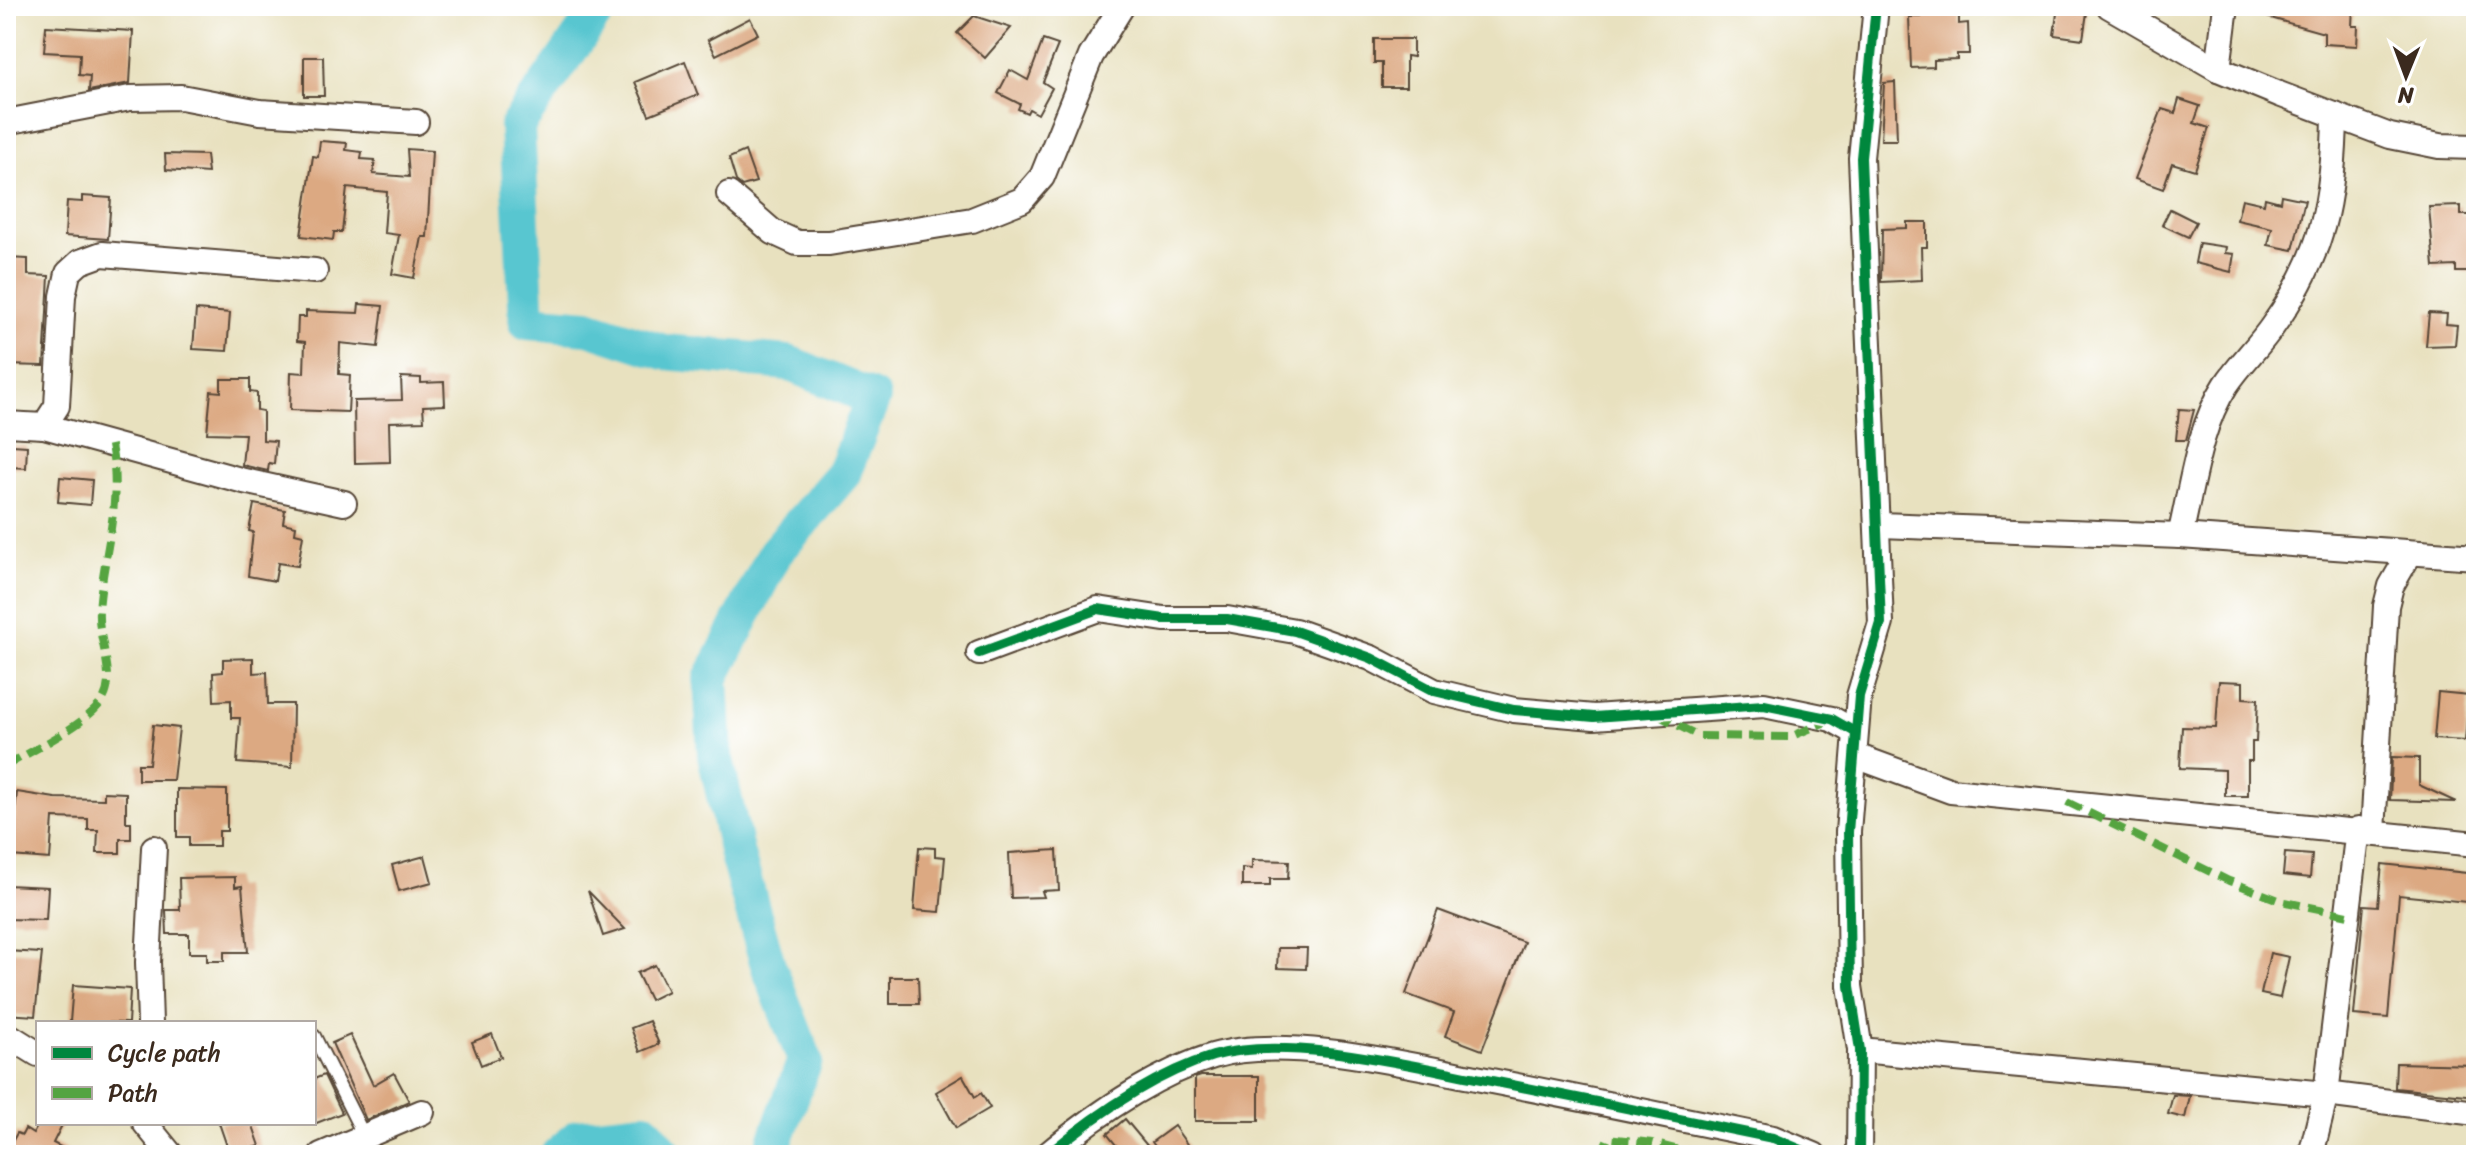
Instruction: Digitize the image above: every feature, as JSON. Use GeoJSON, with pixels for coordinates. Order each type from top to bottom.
{"type":"FeatureCollection","features":[{"type":"Feature","properties":{"kind":"street"},"geometry":{"type":"LineString","coordinates":[[729,194],[773,232],[797,243],[829,243],[972,220],[1022,200],[1042,177],[1091,56],[1122,6]]}},
{"type":"Feature","properties":{"kind":"street"},"geometry":{"type":"LineString","coordinates":[[1859,1155],[1860,1050],[1850,986],[1848,832],[1859,696],[1881,623],[1880,525],[1861,158],[1876,6]]}},
{"type":"Feature","properties":{"kind":"street"},"geometry":{"type":"LineString","coordinates":[[2109,6],[2218,69],[2335,115],[2390,136],[2439,146],[2476,147]]}},
{"type":"Feature","properties":{"kind":"street"},"geometry":{"type":"LineString","coordinates":[[2218,69],[2226,6]]}},
{"type":"Feature","properties":{"kind":"street"},"geometry":{"type":"LineString","coordinates":[[6,122],[130,98],[181,97],[260,112],[416,122]]}},
{"type":"Feature","properties":{"kind":"street"},"geometry":{"type":"LineString","coordinates":[[2180,536],[2208,421],[2226,385],[2290,300],[2319,240],[2330,203],[2335,115]]}},
{"type":"Feature","properties":{"kind":"street"},"geometry":{"type":"LineString","coordinates":[[44,426],[57,406],[63,296],[68,273],[80,262],[102,254],[315,271]]}},
{"type":"Feature","properties":{"kind":"street"},"geometry":{"type":"LineString","coordinates":[[6,424],[44,426],[244,481],[344,503]]}},
{"type":"Feature","properties":{"kind":"street"},"geometry":{"type":"LineString","coordinates":[[1880,525],[2180,536],[2476,557]]}},
{"type":"Feature","properties":{"kind":"street"},"geometry":{"type":"LineString","coordinates":[[2311,1155],[2326,1094],[2366,830],[2386,606],[2391,586],[2410,553]]}},
{"type":"Feature","properties":{"kind":"street"},"geometry":{"type":"LineString","coordinates":[[979,653],[1098,609],[1164,619],[1227,619],[1295,631],[1371,658],[1434,691],[1514,710],[1594,717],[1764,705],[1832,719],[1855,744],[1951,791],[2366,830],[2476,844]]}},
{"type":"Feature","properties":{"kind":"street"},"geometry":{"type":"LineString","coordinates":[[150,1021],[148,962],[154,848]]}},
{"type":"Feature","properties":{"kind":"street"},"geometry":{"type":"LineString","coordinates":[[6,1034],[36,1053]]}},
{"type":"Feature","properties":{"kind":"street"},"geometry":{"type":"LineString","coordinates":[[1047,1155],[1112,1108],[1173,1071],[1215,1055],[1254,1050],[1330,1052],[1398,1063],[1773,1138],[1814,1155]]}},
{"type":"Feature","properties":{"kind":"street"},"geometry":{"type":"LineString","coordinates":[[1860,1050],[2326,1094],[2476,1113]]}},
{"type":"Feature","properties":{"kind":"street"},"geometry":{"type":"LineString","coordinates":[[328,1154],[422,1112]]}},
{"type":"Feature","properties":{"kind":"street"},"geometry":{"type":"LineString","coordinates":[[147,1125],[171,1155]]}},
{"type":"Feature","properties":{"kind":"lane"},"geometry":{"type":"LineString","coordinates":[[316,1040],[365,1138]]}},
{"type":"Feature","properties":{"kind":"building"},"geometry":{"type":"Polygon","coordinates":[[[2058,6],[2088,6],[2083,39],[2054,35],[2058,6]]]}},
{"type":"Feature","properties":{"kind":"building"},"geometry":{"type":"Polygon","coordinates":[[[2247,6],[2353,6],[2352,26],[2358,26],[2357,46],[2324,44],[2324,33],[2246,11],[2247,6]]]}},
{"type":"Feature","properties":{"kind":"building"},"geometry":{"type":"Polygon","coordinates":[[[1920,8],[1940,8],[1940,15],[1959,15],[1959,24],[1968,23],[1969,54],[1957,54],[1957,59],[1934,60],[1934,67],[1911,68],[1909,17],[1921,17],[1920,8]]]}},
{"type":"Feature","properties":{"kind":"building"},"geometry":{"type":"Polygon","coordinates":[[[974,16],[1011,28],[985,58],[957,33],[974,16]]]}},
{"type":"Feature","properties":{"kind":"building"},"geometry":{"type":"Polygon","coordinates":[[[750,18],[758,34],[716,55],[708,40],[750,18]]]}},
{"type":"Feature","properties":{"kind":"building"},"geometry":{"type":"Polygon","coordinates":[[[46,26],[133,31],[130,83],[89,91],[90,76],[79,75],[80,54],[44,52],[46,26]]]}},
{"type":"Feature","properties":{"kind":"building"},"geometry":{"type":"Polygon","coordinates":[[[1374,39],[1413,39],[1413,57],[1406,56],[1406,87],[1382,87],[1382,63],[1374,63],[1374,39]]]}},
{"type":"Feature","properties":{"kind":"building"},"geometry":{"type":"Polygon","coordinates":[[[1043,40],[1058,45],[1043,82],[1052,88],[1038,114],[1029,109],[1027,113],[1018,109],[1020,104],[998,93],[1010,70],[1028,80],[1043,40]]]}},
{"type":"Feature","properties":{"kind":"building"},"geometry":{"type":"Polygon","coordinates":[[[304,57],[323,57],[324,96],[304,96],[304,57]]]}},
{"type":"Feature","properties":{"kind":"building"},"geometry":{"type":"Polygon","coordinates":[[[685,61],[698,95],[649,115],[635,82],[685,61]]]}},
{"type":"Feature","properties":{"kind":"building"},"geometry":{"type":"Polygon","coordinates":[[[1895,82],[1897,140],[1881,140],[1884,83],[1895,82]]]}},
{"type":"Feature","properties":{"kind":"building"},"geometry":{"type":"Polygon","coordinates":[[[2179,99],[2200,106],[2194,123],[2209,128],[2195,170],[2172,163],[2163,189],[2135,179],[2162,109],[2175,113],[2179,99]]]}},
{"type":"Feature","properties":{"kind":"building"},"geometry":{"type":"Polygon","coordinates":[[[320,141],[347,143],[346,150],[362,152],[361,159],[375,160],[373,174],[409,177],[407,149],[432,151],[427,237],[422,237],[414,278],[392,274],[399,235],[384,233],[387,192],[347,188],[342,232],[334,232],[333,240],[301,236],[313,156],[318,157],[320,141]]]}},
{"type":"Feature","properties":{"kind":"building"},"geometry":{"type":"Polygon","coordinates":[[[745,151],[756,182],[742,186],[736,181],[729,158],[745,151]]]}},
{"type":"Feature","properties":{"kind":"building"},"geometry":{"type":"Polygon","coordinates":[[[165,154],[206,155],[208,173],[166,170],[165,154]]]}},
{"type":"Feature","properties":{"kind":"building"},"geometry":{"type":"Polygon","coordinates":[[[2281,195],[2305,200],[2293,250],[2268,245],[2272,228],[2237,220],[2242,199],[2264,204],[2265,198],[2280,202],[2281,195]]]}},
{"type":"Feature","properties":{"kind":"building"},"geometry":{"type":"Polygon","coordinates":[[[82,196],[111,198],[108,239],[65,236],[67,201],[82,202],[82,196]]]}},
{"type":"Feature","properties":{"kind":"building"},"geometry":{"type":"Polygon","coordinates":[[[2461,206],[2461,215],[2476,215],[2476,272],[2456,272],[2456,266],[2434,267],[2429,207],[2461,206]]]}},
{"type":"Feature","properties":{"kind":"building"},"geometry":{"type":"Polygon","coordinates":[[[2170,209],[2196,222],[2188,237],[2162,225],[2170,209]]]}},
{"type":"Feature","properties":{"kind":"building"},"geometry":{"type":"Polygon","coordinates":[[[1907,222],[1927,222],[1927,247],[1921,247],[1922,280],[1881,282],[1882,229],[1907,228],[1907,222]]]}},
{"type":"Feature","properties":{"kind":"building"},"geometry":{"type":"Polygon","coordinates":[[[2199,243],[2226,247],[2225,253],[2234,254],[2231,272],[2195,263],[2199,243]]]}},
{"type":"Feature","properties":{"kind":"building"},"geometry":{"type":"Polygon","coordinates":[[[6,258],[28,259],[28,275],[49,276],[44,366],[6,365],[6,258]]]}},
{"type":"Feature","properties":{"kind":"building"},"geometry":{"type":"Polygon","coordinates":[[[359,304],[383,306],[378,347],[340,343],[339,374],[350,375],[348,412],[290,410],[291,372],[304,373],[305,342],[297,341],[298,317],[306,317],[306,311],[358,313],[359,304]]]}},
{"type":"Feature","properties":{"kind":"building"},"geometry":{"type":"Polygon","coordinates":[[[196,310],[230,313],[227,351],[193,349],[196,310]]]}},
{"type":"Feature","properties":{"kind":"building"},"geometry":{"type":"Polygon","coordinates":[[[2429,313],[2447,314],[2446,324],[2457,325],[2455,345],[2426,346],[2429,313]]]}},
{"type":"Feature","properties":{"kind":"building"},"geometry":{"type":"Polygon","coordinates":[[[401,377],[421,378],[421,383],[444,382],[445,405],[423,406],[424,421],[389,422],[390,462],[355,463],[354,401],[402,400],[401,377]]]}},
{"type":"Feature","properties":{"kind":"building"},"geometry":{"type":"Polygon","coordinates":[[[221,379],[250,379],[250,392],[257,393],[257,410],[263,411],[263,440],[276,441],[274,464],[269,463],[268,471],[242,465],[245,434],[207,433],[211,391],[221,392],[221,379]]]}},
{"type":"Feature","properties":{"kind":"building"},"geometry":{"type":"Polygon","coordinates":[[[2179,409],[2194,410],[2186,440],[2176,440],[2179,409]]]}},
{"type":"Feature","properties":{"kind":"building"},"geometry":{"type":"Polygon","coordinates":[[[12,445],[27,446],[26,468],[10,467],[12,445]]]}},
{"type":"Feature","properties":{"kind":"building"},"geometry":{"type":"Polygon","coordinates":[[[60,477],[92,480],[90,505],[58,502],[60,477]]]}},
{"type":"Feature","properties":{"kind":"building"},"geometry":{"type":"Polygon","coordinates":[[[254,504],[285,510],[283,523],[296,526],[295,533],[303,535],[298,566],[278,563],[275,581],[248,576],[253,532],[249,531],[254,504]]]}},
{"type":"Feature","properties":{"kind":"building"},"geometry":{"type":"Polygon","coordinates":[[[253,658],[253,673],[267,672],[268,704],[293,704],[292,767],[237,763],[240,718],[231,718],[231,700],[214,701],[213,673],[223,672],[223,659],[253,658]]]}},
{"type":"Feature","properties":{"kind":"building"},"geometry":{"type":"Polygon","coordinates":[[[2219,681],[2243,682],[2243,698],[2258,699],[2256,742],[2252,742],[2252,761],[2248,761],[2248,796],[2225,796],[2225,770],[2180,768],[2182,727],[2216,728],[2219,681]]]}},
{"type":"Feature","properties":{"kind":"building"},"geometry":{"type":"Polygon","coordinates":[[[2438,692],[2469,695],[2465,741],[2434,739],[2438,692]]]}},
{"type":"Feature","properties":{"kind":"building"},"geometry":{"type":"Polygon","coordinates":[[[153,725],[179,728],[173,780],[138,780],[138,764],[149,764],[153,725]]]}},
{"type":"Feature","properties":{"kind":"building"},"geometry":{"type":"Polygon","coordinates":[[[2392,757],[2419,758],[2419,785],[2456,802],[2390,800],[2392,757]]]}},
{"type":"Feature","properties":{"kind":"building"},"geometry":{"type":"Polygon","coordinates":[[[177,789],[227,790],[227,831],[219,831],[219,846],[189,846],[189,837],[177,837],[177,789]]]}},
{"type":"Feature","properties":{"kind":"building"},"geometry":{"type":"Polygon","coordinates":[[[17,792],[55,798],[104,799],[104,792],[126,793],[126,822],[131,822],[131,839],[120,839],[120,853],[97,853],[98,830],[88,830],[88,819],[53,818],[50,859],[11,856],[17,792]]]}},
{"type":"Feature","properties":{"kind":"building"},"geometry":{"type":"Polygon","coordinates":[[[919,847],[935,848],[935,856],[945,857],[940,912],[914,910],[919,847]]]}},
{"type":"Feature","properties":{"kind":"building"},"geometry":{"type":"Polygon","coordinates":[[[1057,850],[1059,890],[1042,891],[1044,897],[1011,898],[1009,853],[1057,850]]]}},
{"type":"Feature","properties":{"kind":"building"},"geometry":{"type":"Polygon","coordinates":[[[2285,853],[2312,855],[2310,878],[2283,875],[2285,853]]]}},
{"type":"Feature","properties":{"kind":"building"},"geometry":{"type":"Polygon","coordinates":[[[425,856],[432,882],[399,891],[392,865],[425,856]]]}},
{"type":"Feature","properties":{"kind":"building"},"geometry":{"type":"Polygon","coordinates":[[[1252,860],[1289,861],[1288,879],[1270,879],[1270,886],[1242,886],[1242,868],[1252,869],[1252,860]]]}},
{"type":"Feature","properties":{"kind":"building"},"geometry":{"type":"Polygon","coordinates":[[[2382,864],[2476,874],[2476,903],[2399,895],[2388,1018],[2354,1015],[2364,905],[2378,906],[2382,864]]]}},
{"type":"Feature","properties":{"kind":"building"},"geometry":{"type":"Polygon","coordinates":[[[235,877],[235,887],[242,886],[248,952],[224,952],[224,961],[207,961],[207,953],[189,953],[189,934],[167,934],[166,910],[180,910],[179,878],[235,877]]]}},
{"type":"Feature","properties":{"kind":"building"},"geometry":{"type":"Polygon","coordinates":[[[6,885],[48,887],[46,920],[6,919],[6,885]]]}},
{"type":"Feature","properties":{"kind":"building"},"geometry":{"type":"Polygon","coordinates":[[[588,891],[625,929],[603,936],[588,891]]]}},
{"type":"Feature","properties":{"kind":"building"},"geometry":{"type":"Polygon","coordinates":[[[1438,910],[1524,942],[1482,1050],[1445,1036],[1454,1012],[1406,994],[1438,910]]]}},
{"type":"Feature","properties":{"kind":"building"},"geometry":{"type":"Polygon","coordinates":[[[1278,948],[1307,948],[1306,969],[1277,968],[1278,948]]]}},
{"type":"Feature","properties":{"kind":"building"},"geometry":{"type":"Polygon","coordinates":[[[6,951],[42,953],[35,1016],[6,1014],[6,951]]]}},
{"type":"Feature","properties":{"kind":"building"},"geometry":{"type":"Polygon","coordinates":[[[2270,953],[2289,957],[2280,998],[2261,994],[2270,953]]]}},
{"type":"Feature","properties":{"kind":"building"},"geometry":{"type":"Polygon","coordinates":[[[655,965],[668,991],[650,1000],[637,973],[655,965]]]}},
{"type":"Feature","properties":{"kind":"building"},"geometry":{"type":"Polygon","coordinates":[[[890,977],[918,977],[919,1004],[890,1004],[890,977]]]}},
{"type":"Feature","properties":{"kind":"building"},"geometry":{"type":"Polygon","coordinates":[[[73,985],[130,989],[128,1021],[70,1021],[73,985]]]}},
{"type":"Feature","properties":{"kind":"building"},"geometry":{"type":"Polygon","coordinates":[[[649,1021],[659,1044],[640,1052],[631,1028],[649,1021]]]}},
{"type":"Feature","properties":{"kind":"building"},"geometry":{"type":"Polygon","coordinates":[[[492,1034],[501,1057],[481,1065],[472,1042],[492,1034]]]}},
{"type":"Feature","properties":{"kind":"building"},"geometry":{"type":"Polygon","coordinates":[[[350,1035],[373,1085],[394,1073],[409,1101],[366,1120],[332,1043],[350,1035]]]}},
{"type":"Feature","properties":{"kind":"building"},"geometry":{"type":"Polygon","coordinates":[[[2396,1063],[2476,1065],[2476,1096],[2395,1088],[2396,1063]]]}},
{"type":"Feature","properties":{"kind":"building"},"geometry":{"type":"Polygon","coordinates":[[[324,1075],[342,1113],[316,1123],[316,1078],[324,1075]]]}},
{"type":"Feature","properties":{"kind":"building"},"geometry":{"type":"Polygon","coordinates":[[[963,1076],[975,1097],[981,1093],[990,1108],[956,1128],[936,1092],[963,1076]]]}},
{"type":"Feature","properties":{"kind":"building"},"geometry":{"type":"Polygon","coordinates":[[[1259,1076],[1259,1121],[1195,1121],[1195,1078],[1259,1076]]]}},
{"type":"Feature","properties":{"kind":"building"},"geometry":{"type":"Polygon","coordinates":[[[2173,1095],[2190,1096],[2185,1118],[2168,1114],[2173,1095]]]}},
{"type":"Feature","properties":{"kind":"building"},"geometry":{"type":"Polygon","coordinates":[[[1125,1119],[1155,1155],[1124,1155],[1107,1134],[1125,1119]]]}},
{"type":"Feature","properties":{"kind":"building"},"geometry":{"type":"Polygon","coordinates":[[[38,1125],[62,1125],[53,1143],[76,1155],[20,1155],[8,1149],[17,1133],[22,1135],[25,1129],[33,1134],[38,1125]]]}},
{"type":"Feature","properties":{"kind":"building"},"geometry":{"type":"Polygon","coordinates":[[[220,1125],[253,1125],[260,1146],[230,1155],[220,1125]]]}},
{"type":"Feature","properties":{"kind":"building"},"geometry":{"type":"Polygon","coordinates":[[[1174,1126],[1189,1147],[1177,1155],[1161,1155],[1152,1142],[1174,1126]]]}},
{"type":"Feature","properties":{"kind":"waterway"},"geometry":{"type":"LineString","coordinates":[[601,6],[517,126],[527,322],[588,327],[664,352],[788,363],[873,398],[843,474],[775,553],[711,679],[715,755],[737,855],[768,965],[805,1060],[770,1155]]}},
{"type":"Feature","properties":{"kind":"waterway"},"geometry":{"type":"LineString","coordinates":[[558,1155],[578,1137],[645,1130],[666,1155]]}},
{"type":"Feature","properties":{"kind":"marked path"},"geometry":{"type":"LineString","coordinates":[[6,766],[84,719],[102,701],[106,691],[108,669],[99,611],[114,506],[114,463],[110,441]]}},
{"type":"Feature","properties":{"kind":"marked path"},"geometry":{"type":"LineString","coordinates":[[1657,715],[1699,736],[1790,737],[1828,721]]}},
{"type":"Feature","properties":{"kind":"marked path"},"geometry":{"type":"LineString","coordinates":[[2067,802],[2229,881],[2281,901],[2348,915]]}},
{"type":"Feature","properties":{"kind":"marked path"},"geometry":{"type":"LineString","coordinates":[[1601,1155],[1608,1138],[1652,1143],[1698,1155]]}},
{"type":"Feature","properties":{"kind":"cycle path"},"geometry":{"type":"LineString","coordinates":[[1859,1155],[1860,1050],[1850,986],[1848,832],[1859,696],[1881,623],[1861,158],[1876,6]]}},
{"type":"Feature","properties":{"kind":"cycle path"},"geometry":{"type":"LineString","coordinates":[[979,653],[1098,609],[1164,619],[1227,619],[1295,631],[1371,658],[1434,691],[1514,710],[1594,717],[1764,705],[1832,719],[1855,732]]}},
{"type":"Feature","properties":{"kind":"cycle path"},"geometry":{"type":"LineString","coordinates":[[1047,1155],[1105,1111],[1169,1074],[1213,1056],[1241,1050],[1274,1049],[1344,1054],[1414,1066],[1773,1138],[1814,1155]]}}]}
